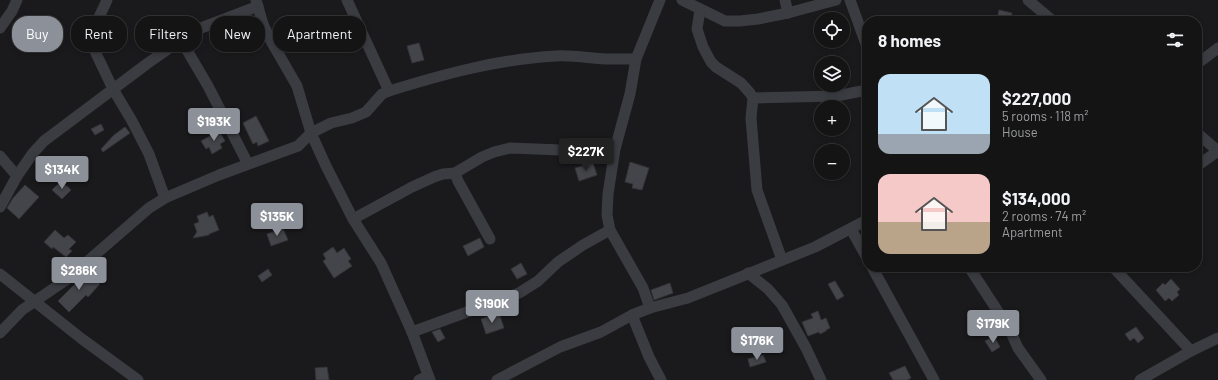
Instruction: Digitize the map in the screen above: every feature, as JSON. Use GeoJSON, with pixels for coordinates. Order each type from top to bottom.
{"type":"FeatureCollection","features":[{"type":"Feature","properties":{"kind":"street"},"geometry":{"type":"LineString","coordinates":[[0,28],[12,11],[17,0]]}},
{"type":"Feature","properties":{"kind":"street"},"geometry":{"type":"LineString","coordinates":[[107,0],[91,40],[92,45],[113,89],[149,154],[165,198]]}},
{"type":"Feature","properties":{"kind":"street"},"geometry":{"type":"LineString","coordinates":[[347,0],[389,91]]}},
{"type":"Feature","properties":{"kind":"street"},"geometry":{"type":"LineString","coordinates":[[650,308],[643,288],[610,230],[607,216],[608,194],[616,149],[630,94],[636,59],[660,0]]}},
{"type":"Feature","properties":{"kind":"street"},"geometry":{"type":"LineString","coordinates":[[682,0],[725,21],[758,19],[788,13],[836,0]]}},
{"type":"Feature","properties":{"kind":"street"},"geometry":{"type":"LineString","coordinates":[[784,0],[788,13]]}},
{"type":"Feature","properties":{"kind":"street"},"geometry":{"type":"LineString","coordinates":[[850,0],[862,33]]}},
{"type":"Feature","properties":{"kind":"street"},"geometry":{"type":"LineString","coordinates":[[1028,0],[1047,16]]}},
{"type":"Feature","properties":{"kind":"street"},"geometry":{"type":"LineString","coordinates":[[202,28],[257,3],[263,24],[271,41],[297,86],[311,133],[339,194],[381,263],[412,332],[426,379]]}},
{"type":"Feature","properties":{"kind":"street"},"geometry":{"type":"LineString","coordinates":[[700,10],[697,29],[703,47],[711,62],[740,83],[753,98],[751,118],[757,190],[782,260]]}},
{"type":"Feature","properties":{"kind":"street"},"geometry":{"type":"LineString","coordinates":[[1202,60],[1218,48]]}},
{"type":"Feature","properties":{"kind":"street"},"geometry":{"type":"LineString","coordinates":[[0,206],[17,176],[33,153],[44,141],[164,52]]}},
{"type":"Feature","properties":{"kind":"street"},"geometry":{"type":"LineString","coordinates":[[188,52],[215,98],[248,164]]}},
{"type":"Feature","properties":{"kind":"street"},"geometry":{"type":"LineString","coordinates":[[0,333],[22,310],[66,280],[149,208],[165,198],[248,164],[298,146],[311,133],[331,123],[352,118],[366,112],[382,94],[470,68],[532,58],[575,55],[604,59],[636,59]]}},
{"type":"Feature","properties":{"kind":"street"},"geometry":{"type":"LineString","coordinates":[[753,98],[836,96],[862,91]]}},
{"type":"Feature","properties":{"kind":"street"},"geometry":{"type":"LineString","coordinates":[[1202,137],[1218,151],[1202,162]]}},
{"type":"Feature","properties":{"kind":"street"},"geometry":{"type":"LineString","coordinates":[[353,219],[412,187],[443,174],[455,173],[482,157],[494,152],[510,148],[561,150],[616,149]]}},
{"type":"Feature","properties":{"kind":"street"},"geometry":{"type":"LineString","coordinates":[[0,156],[17,176]]}},
{"type":"Feature","properties":{"kind":"street"},"geometry":{"type":"LineString","coordinates":[[455,173],[490,239]]}},
{"type":"Feature","properties":{"kind":"street"},"geometry":{"type":"LineString","coordinates":[[497,380],[560,347],[601,332],[632,315],[650,308],[688,298],[814,247],[862,223]]}},
{"type":"Feature","properties":{"kind":"street"},"geometry":{"type":"LineString","coordinates":[[851,229],[862,249]]}},
{"type":"Feature","properties":{"kind":"street"},"geometry":{"type":"LineString","coordinates":[[412,332],[519,293],[538,281],[558,262],[583,244],[610,230]]}},
{"type":"Feature","properties":{"kind":"street"},"geometry":{"type":"LineString","coordinates":[[875,272],[934,380]]}},
{"type":"Feature","properties":{"kind":"street"},"geometry":{"type":"LineString","coordinates":[[972,272],[1010,330],[1018,348],[1041,380]]}},
{"type":"Feature","properties":{"kind":"street"},"geometry":{"type":"LineString","coordinates":[[1118,272],[1191,351]]}},
{"type":"Feature","properties":{"kind":"street"},"geometry":{"type":"LineString","coordinates":[[748,273],[768,289],[782,305],[806,348],[821,380]]}},
{"type":"Feature","properties":{"kind":"street"},"geometry":{"type":"LineString","coordinates":[[0,274],[138,380]]}},
{"type":"Feature","properties":{"kind":"street"},"geometry":{"type":"LineString","coordinates":[[632,315],[649,357],[661,380]]}},
{"type":"Feature","properties":{"kind":"street"},"geometry":{"type":"LineString","coordinates":[[1140,380],[1191,351],[1218,338]]}},
{"type":"Feature","properties":{"kind":"building"},"geometry":{"type":"Polygon","coordinates":[[[999,10],[1012,13],[1011,16],[997,16],[999,10]]]}},
{"type":"Feature","properties":{"kind":"building"},"geometry":{"type":"Polygon","coordinates":[[[419,43],[424,60],[412,63],[407,46],[419,43]]]}},
{"type":"Feature","properties":{"kind":"building"},"geometry":{"type":"Polygon","coordinates":[[[256,116],[269,141],[258,146],[257,142],[253,144],[243,123],[256,116]]]}},
{"type":"Feature","properties":{"kind":"building"},"geometry":{"type":"Polygon","coordinates":[[[101,124],[104,130],[95,135],[91,129],[101,124]]]}},
{"type":"Feature","properties":{"kind":"building"},"geometry":{"type":"Polygon","coordinates":[[[125,127],[130,133],[103,152],[101,149],[114,135],[125,127]]]}},
{"type":"Feature","properties":{"kind":"building"},"geometry":{"type":"Polygon","coordinates":[[[219,131],[225,141],[220,144],[222,148],[212,154],[209,147],[206,149],[201,141],[219,131]]]}},
{"type":"Feature","properties":{"kind":"building"},"geometry":{"type":"Polygon","coordinates":[[[630,162],[649,168],[642,190],[632,188],[633,184],[625,182],[630,162]]]}},
{"type":"Feature","properties":{"kind":"building"},"geometry":{"type":"Polygon","coordinates":[[[593,163],[597,175],[579,181],[575,168],[593,163]]]}},
{"type":"Feature","properties":{"kind":"building"},"geometry":{"type":"Polygon","coordinates":[[[61,181],[71,190],[62,199],[52,190],[61,181]]]}},
{"type":"Feature","properties":{"kind":"building"},"geometry":{"type":"Polygon","coordinates":[[[25,185],[39,197],[19,219],[7,208],[13,198],[25,185]]]}},
{"type":"Feature","properties":{"kind":"building"},"geometry":{"type":"Polygon","coordinates":[[[207,212],[209,217],[213,215],[219,230],[209,235],[193,238],[197,232],[194,224],[199,222],[197,216],[207,212]]]}},
{"type":"Feature","properties":{"kind":"building"},"geometry":{"type":"Polygon","coordinates":[[[283,229],[288,240],[271,246],[267,234],[283,229]]]}},
{"type":"Feature","properties":{"kind":"building"},"geometry":{"type":"Polygon","coordinates":[[[55,230],[64,238],[68,235],[76,242],[69,249],[72,251],[66,257],[53,247],[52,249],[44,242],[55,230]]]}},
{"type":"Feature","properties":{"kind":"building"},"geometry":{"type":"Polygon","coordinates":[[[480,238],[484,247],[468,256],[463,246],[480,238]]]}},
{"type":"Feature","properties":{"kind":"building"},"geometry":{"type":"Polygon","coordinates":[[[333,247],[337,253],[344,248],[351,259],[348,261],[352,266],[334,278],[323,261],[326,259],[323,254],[333,247]]]}},
{"type":"Feature","properties":{"kind":"building"},"geometry":{"type":"Polygon","coordinates":[[[521,263],[527,274],[517,279],[511,269],[521,263]]]}},
{"type":"Feature","properties":{"kind":"building"},"geometry":{"type":"Polygon","coordinates":[[[268,269],[272,275],[262,282],[258,276],[268,269]]]}},
{"type":"Feature","properties":{"kind":"building"},"geometry":{"type":"Polygon","coordinates":[[[88,271],[100,284],[88,297],[86,295],[69,312],[58,301],[88,271]]]}},
{"type":"Feature","properties":{"kind":"building"},"geometry":{"type":"Polygon","coordinates":[[[1171,279],[1180,289],[1177,292],[1179,295],[1172,301],[1169,298],[1165,301],[1156,290],[1163,283],[1165,285],[1171,279]]]}},
{"type":"Feature","properties":{"kind":"building"},"geometry":{"type":"Polygon","coordinates":[[[835,281],[844,296],[837,300],[828,284],[835,281]]]}},
{"type":"Feature","properties":{"kind":"building"},"geometry":{"type":"Polygon","coordinates":[[[670,283],[673,293],[654,300],[651,290],[670,283]]]}},
{"type":"Feature","properties":{"kind":"building"},"geometry":{"type":"Polygon","coordinates":[[[818,311],[821,320],[826,318],[830,328],[820,334],[819,332],[808,336],[802,322],[813,318],[811,314],[818,311]]]}},
{"type":"Feature","properties":{"kind":"building"},"geometry":{"type":"Polygon","coordinates":[[[499,313],[504,328],[486,334],[481,319],[499,313]]]}},
{"type":"Feature","properties":{"kind":"building"},"geometry":{"type":"Polygon","coordinates":[[[1136,327],[1144,338],[1138,343],[1134,338],[1130,341],[1125,334],[1136,327]]]}},
{"type":"Feature","properties":{"kind":"building"},"geometry":{"type":"Polygon","coordinates":[[[440,329],[445,338],[438,342],[432,332],[440,329]]]}},
{"type":"Feature","properties":{"kind":"building"},"geometry":{"type":"Polygon","coordinates":[[[994,336],[1000,347],[992,352],[985,341],[994,336]]]}},
{"type":"Feature","properties":{"kind":"building"},"geometry":{"type":"Polygon","coordinates":[[[763,355],[766,362],[750,367],[748,359],[763,355]]]}},
{"type":"Feature","properties":{"kind":"building"},"geometry":{"type":"Polygon","coordinates":[[[905,366],[911,378],[907,380],[893,380],[889,373],[905,366]]]}},
{"type":"Feature","properties":{"kind":"building"},"geometry":{"type":"Polygon","coordinates":[[[327,367],[329,380],[316,380],[315,368],[327,367]]]}}]}
